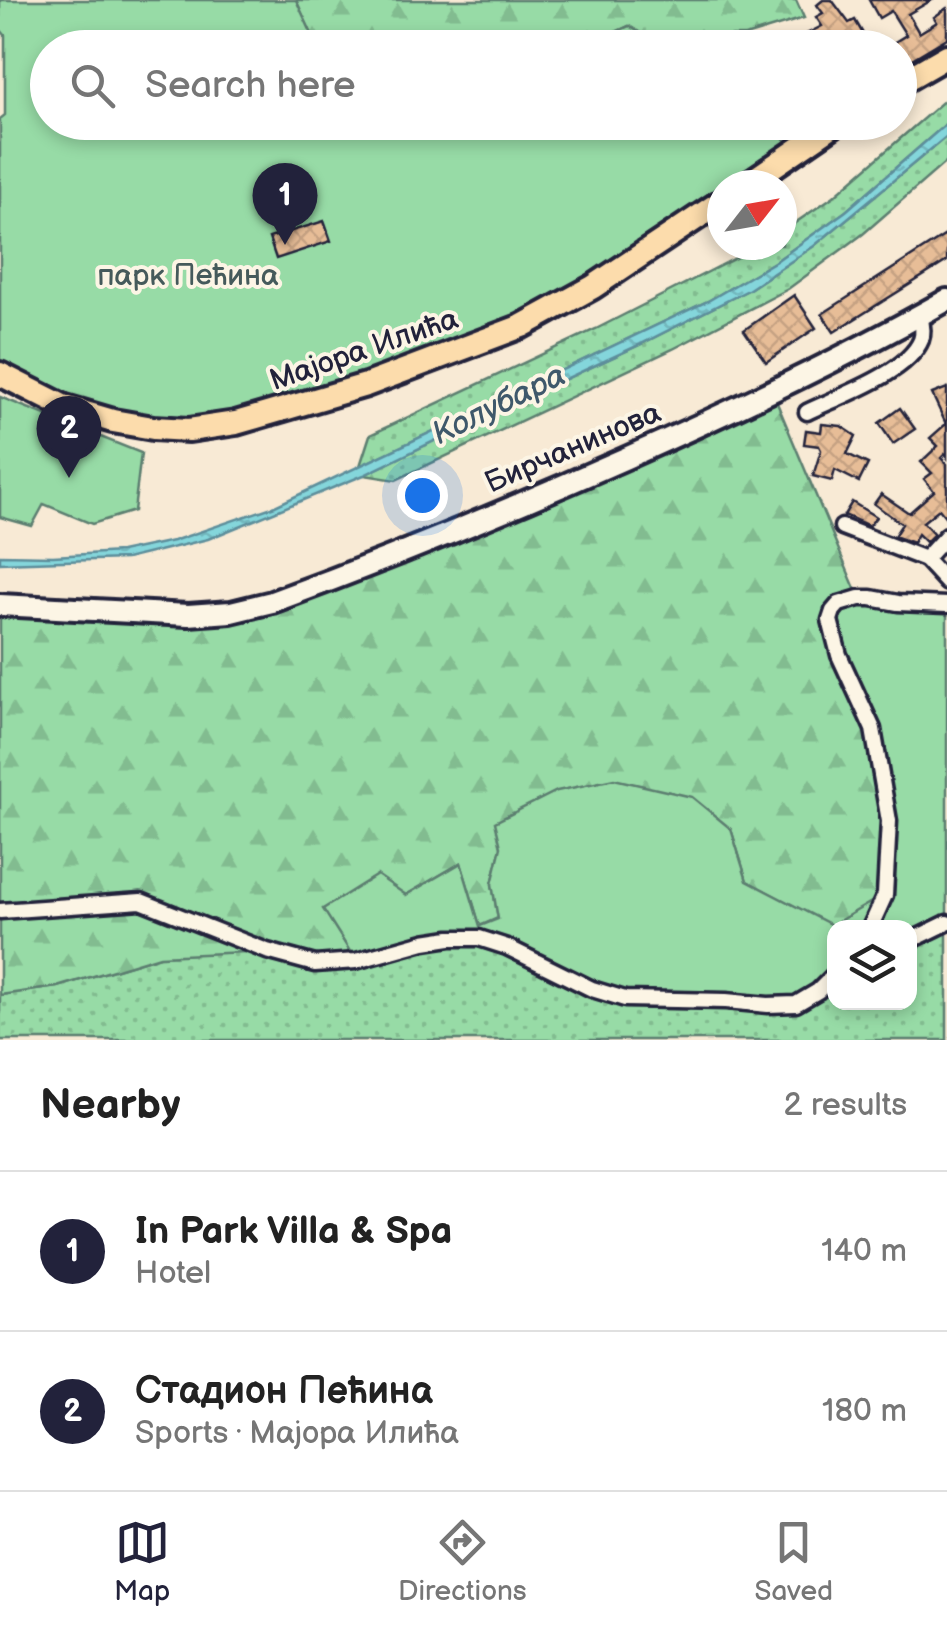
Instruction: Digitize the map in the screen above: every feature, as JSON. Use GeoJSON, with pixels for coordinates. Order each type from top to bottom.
{"type":"FeatureCollection","features":[{"type":"Feature","properties":{"kind":"main road"},"geometry":{"type":"LineString","coordinates":[[917,73],[947,56]]}},
{"type":"Feature","properties":{"kind":"main road"},"geometry":{"type":"LineString","coordinates":[[768,170],[812,140]]}},
{"type":"Feature","properties":{"kind":"main road","name":"Мајора Илића"},"geometry":{"type":"LineString","coordinates":[[0,374],[64,407],[124,424],[190,430],[236,424],[366,385],[522,326],[594,286],[707,211]]}},
{"type":"Feature","properties":{"kind":"main road","name":"Бирчанинова"},"geometry":{"type":"LineString","coordinates":[[0,605],[188,615],[231,612],[272,602],[534,499],[818,370],[947,300]]}},
{"type":"Feature","properties":{"kind":"street"},"geometry":{"type":"LineString","coordinates":[[806,412],[881,378],[900,364],[921,340],[920,316]]}},
{"type":"Feature","properties":{"kind":"street"},"geometry":{"type":"LineString","coordinates":[[842,526],[925,560],[947,583]]}},
{"type":"Feature","properties":{"kind":"street"},"geometry":{"type":"LineString","coordinates":[[925,560],[947,535]]}},
{"type":"Feature","properties":{"kind":"street"},"geometry":{"type":"LineString","coordinates":[[873,920],[884,894],[889,821],[874,729],[840,654],[830,620],[839,604],[859,598],[947,605]]}},
{"type":"Feature","properties":{"kind":"street"},"geometry":{"type":"LineString","coordinates":[[0,911],[141,901],[267,950],[315,964],[356,961],[424,942],[480,938],[507,947],[592,990],[625,998],[796,1004],[827,982]]}},
{"type":"Feature","properties":{"kind":"street"},"geometry":{"type":"LineString","coordinates":[[917,938],[947,923]]}},
{"type":"Feature","properties":{"kind":"green space","name":"парк Пећина"},"geometry":{"type":"Polygon","coordinates":[[[0,0],[296,0],[310,30],[30,30],[30,140],[785,140],[795,151],[767,170],[707,170],[707,211],[594,287],[237,425],[153,428],[0,371],[0,119],[5,115],[5,35],[0,29],[0,0]]]}},
{"type":"Feature","properties":{"kind":"green space"},"geometry":{"type":"Polygon","coordinates":[[[296,0],[796,0],[804,18],[765,30],[636,30],[629,26],[620,30],[310,30],[296,0]]]}},
{"type":"Feature","properties":{"kind":"green space"},"geometry":{"type":"Polygon","coordinates":[[[947,98],[947,123],[846,211],[797,246],[797,222],[834,196],[899,140],[917,140],[917,124],[947,98]]]}},
{"type":"Feature","properties":{"kind":"green space"},"geometry":{"type":"Polygon","coordinates":[[[947,136],[947,161],[863,234],[788,289],[673,349],[396,480],[364,475],[748,290],[814,246],[947,136]]]}},
{"type":"Feature","properties":{"kind":"green space"},"geometry":{"type":"Polygon","coordinates":[[[732,260],[777,260],[708,301],[360,466],[370,435],[596,329],[732,260]]]}},
{"type":"Feature","properties":{"kind":"green space"},"geometry":{"type":"Polygon","coordinates":[[[772,391],[859,598],[873,729],[889,821],[885,895],[842,920],[827,920],[827,923],[747,881],[731,829],[501,847],[492,884],[498,918],[480,926],[461,863],[406,895],[324,909],[356,961],[315,964],[267,951],[160,956],[57,987],[0,995],[0,605],[231,612],[772,391]]]}},
{"type":"Feature","properties":{"kind":"green space"},"geometry":{"type":"Polygon","coordinates":[[[0,397],[141,453],[134,511],[92,524],[44,504],[32,526],[0,517],[0,397]]]}},
{"type":"Feature","properties":{"kind":"green space"},"geometry":{"type":"Polygon","coordinates":[[[839,604],[947,605],[947,923],[917,938],[917,920],[841,920],[885,894],[889,821],[873,729],[830,620],[839,604]]]}},
{"type":"Feature","properties":{"kind":"green space"},"geometry":{"type":"Polygon","coordinates":[[[614,779],[692,797],[731,829],[747,881],[827,922],[827,980],[796,1004],[625,999],[479,938],[356,961],[323,909],[377,875],[406,895],[461,863],[480,926],[498,919],[492,884],[501,847],[495,822],[557,791],[614,779]]]}},
{"type":"Feature","properties":{"kind":"green space"},"geometry":{"type":"Polygon","coordinates":[[[947,923],[947,1040],[0,1040],[0,995],[57,987],[160,956],[450,938],[827,974],[827,1010],[917,1010],[917,938],[947,923]]]}},
{"type":"Feature","properties":{"kind":"water"},"geometry":{"type":"Polygon","coordinates":[[[947,123],[947,136],[797,257],[797,246],[846,211],[947,123]]]}},
{"type":"Feature","properties":{"kind":"water","name":"Колубара"},"geometry":{"type":"Polygon","coordinates":[[[793,260],[748,290],[639,345],[364,475],[208,539],[126,559],[0,563],[0,555],[120,552],[173,541],[275,506],[708,301],[776,261],[793,260]]]}},
{"type":"Feature","properties":{"kind":"building"},"geometry":{"type":"Polygon","coordinates":[[[832,0],[849,23],[855,20],[861,30],[814,30],[822,26],[816,17],[823,13],[817,5],[832,0]]]}},
{"type":"Feature","properties":{"kind":"building"},"geometry":{"type":"Polygon","coordinates":[[[869,0],[932,0],[908,14],[919,33],[937,22],[934,17],[947,8],[947,38],[917,56],[917,30],[903,30],[891,11],[879,18],[869,0]]]}},
{"type":"Feature","properties":{"kind":"building"},"geometry":{"type":"Polygon","coordinates":[[[324,221],[331,241],[276,259],[269,238],[324,221]]]}},
{"type":"Feature","properties":{"kind":"building"},"geometry":{"type":"Polygon","coordinates":[[[947,234],[947,261],[834,332],[822,314],[947,234]]]}},
{"type":"Feature","properties":{"kind":"building"},"geometry":{"type":"Polygon","coordinates":[[[794,295],[816,328],[766,362],[744,330],[794,295]]]}},
{"type":"Feature","properties":{"kind":"building"},"geometry":{"type":"Polygon","coordinates":[[[947,388],[947,457],[945,454],[941,458],[947,464],[947,519],[939,509],[923,522],[934,534],[926,542],[918,534],[913,543],[894,536],[902,524],[874,504],[881,494],[909,513],[934,491],[924,479],[932,473],[921,462],[938,446],[930,438],[946,424],[932,394],[947,388]]]}},
{"type":"Feature","properties":{"kind":"building"},"geometry":{"type":"Polygon","coordinates":[[[900,408],[915,429],[893,444],[879,423],[900,408]]]}},
{"type":"Feature","properties":{"kind":"building"},"geometry":{"type":"Polygon","coordinates":[[[822,424],[841,426],[856,436],[847,454],[868,464],[859,482],[835,470],[832,481],[813,476],[821,450],[819,446],[804,444],[806,430],[821,432],[822,424]]]}},
{"type":"Feature","properties":{"kind":"building"},"geometry":{"type":"Polygon","coordinates":[[[852,502],[876,517],[869,526],[844,515],[852,502]]]}},
{"type":"Feature","properties":{"kind":"place","name":"In Park Villa & Spa"},"geometry":{"type":"Point","coordinates":[285,245]}},
{"type":"Feature","properties":{"kind":"place","name":"Стадион Пећина"},"geometry":{"type":"Point","coordinates":[69,478]}}]}
